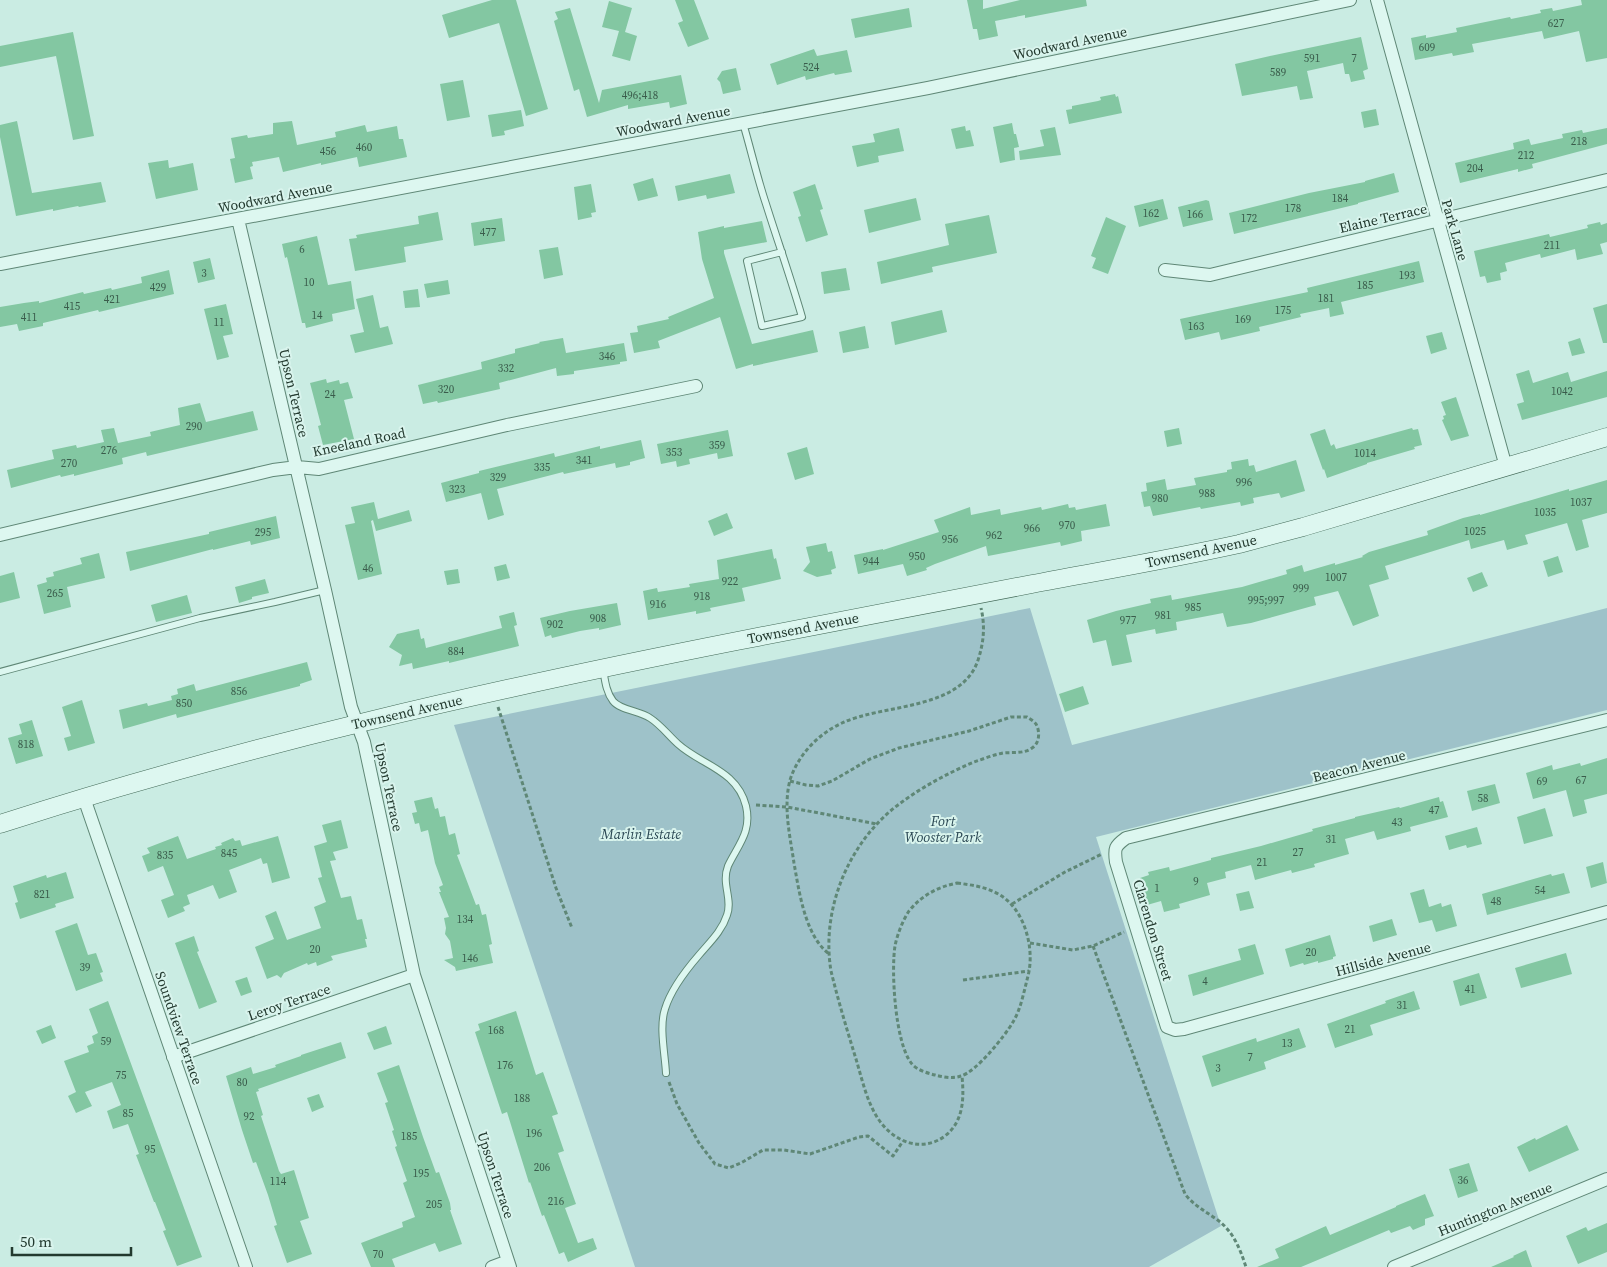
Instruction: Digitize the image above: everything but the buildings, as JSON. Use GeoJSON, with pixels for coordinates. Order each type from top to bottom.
{"type":"FeatureCollection","features":[{"type":"Feature","properties":{"kind":"main road","name":"Townsend Avenue"},"geometry":{"type":"LineString","coordinates":[[0,824],[175,771],[493,692],[603,668],[1239,544],[1302,528],[1607,437]]}},
{"type":"Feature","properties":{"kind":"street","name":"Woodward Avenue"},"geometry":{"type":"LineString","coordinates":[[0,264],[928,88],[1350,0]]}},
{"type":"Feature","properties":{"kind":"street","name":"Park Lane"},"geometry":{"type":"LineString","coordinates":[[1377,0],[1506,467]]}},
{"type":"Feature","properties":{"kind":"street","name":"Elaine Terrace"},"geometry":{"type":"LineString","coordinates":[[1165,270],[1210,275],[1607,180]]}},
{"type":"Feature","properties":{"kind":"street","name":"Upson Terrace"},"geometry":{"type":"LineString","coordinates":[[238,219],[297,467],[351,707],[364,742],[414,975],[509,1264]]}},
{"type":"Feature","properties":{"kind":"street","name":"Kneeland Road"},"geometry":{"type":"LineString","coordinates":[[0,535],[273,470],[297,467],[319,468],[507,425],[696,386]]}},
{"type":"Feature","properties":{"kind":"street","name":"Beacon Avenue"},"geometry":{"type":"LineString","coordinates":[[1117,847],[1126,838],[1607,720]]}},
{"type":"Feature","properties":{"kind":"street","name":"Soundview Terrace"},"geometry":{"type":"LineString","coordinates":[[84,798],[246,1267]]}},
{"type":"Feature","properties":{"kind":"street","name":"Clarendon Street"},"geometry":{"type":"LineString","coordinates":[[1117,847],[1116,862],[1167,1027]]}},
{"type":"Feature","properties":{"kind":"street","name":"Hillside Avenue"},"geometry":{"type":"LineString","coordinates":[[1167,1027],[1175,1030],[1184,1029],[1607,912]]}},
{"type":"Feature","properties":{"kind":"street","name":"Leroy Terrace"},"geometry":{"type":"LineString","coordinates":[[173,1057],[414,975]]}},
{"type":"Feature","properties":{"kind":"street","name":"Huntington Avenue"},"geometry":{"type":"LineString","coordinates":[[1394,1267],[1607,1179]]}},
{"type":"Feature","properties":{"kind":"street"},"geometry":{"type":"LineString","coordinates":[[492,1267],[509,1264]]}},
{"type":"Feature","properties":{"kind":"lane"},"geometry":{"type":"LineString","coordinates":[[743,123],[765,203],[782,252],[802,317],[762,326],[746,261],[782,252]]}},
{"type":"Feature","properties":{"kind":"lane"},"geometry":{"type":"LineString","coordinates":[[0,672],[200,618],[325,590]]}},
{"type":"Feature","properties":{"kind":"lane"},"geometry":{"type":"LineString","coordinates":[[603,668],[609,695],[614,703],[622,708],[631,709],[650,718],[678,744],[718,768],[740,792],[748,815],[745,834],[725,876],[728,913],[720,932],[672,991],[664,1010],[663,1035],[666,1073]]}},
{"type":"Feature","properties":{"kind":"path"},"geometry":{"type":"LineString","coordinates":[[828,954],[820,948],[811,933],[795,868],[786,807],[790,781],[797,762],[808,748],[824,734],[842,723],[932,699],[951,691],[966,681],[978,662],[984,641],[979,594]]}},
{"type":"Feature","properties":{"kind":"path"},"geometry":{"type":"LineString","coordinates":[[493,692],[556,888],[572,928]]}},
{"type":"Feature","properties":{"kind":"path"},"geometry":{"type":"LineString","coordinates":[[790,781],[818,786],[832,781],[870,759],[899,748],[969,731],[1010,717],[1027,716],[1036,723],[1039,732],[1038,741],[1034,747],[1025,752],[1001,754],[976,761],[946,775],[895,807],[867,835],[854,856],[841,881],[831,915],[828,954],[836,991],[865,1090],[878,1120],[892,1135],[903,1141],[918,1144],[931,1143],[952,1129],[960,1116],[964,1098],[962,1076]]}},
{"type":"Feature","properties":{"kind":"path"},"geometry":{"type":"LineString","coordinates":[[745,803],[786,807],[877,824]]}},
{"type":"Feature","properties":{"kind":"path"},"geometry":{"type":"LineString","coordinates":[[1012,904],[1065,872],[1117,847]]}},
{"type":"Feature","properties":{"kind":"path"},"geometry":{"type":"LineString","coordinates":[[957,883],[980,886],[1000,895],[1012,904],[1018,913],[1030,943],[1029,971],[1023,997],[1014,1022],[981,1062],[962,1076],[945,1077],[926,1073],[913,1066],[900,1040],[895,1003],[895,946],[909,912],[924,896],[940,887],[957,883]]}},
{"type":"Feature","properties":{"kind":"path"},"geometry":{"type":"LineString","coordinates":[[1030,943],[1073,950],[1093,946],[1136,926]]}},
{"type":"Feature","properties":{"kind":"path"},"geometry":{"type":"LineString","coordinates":[[1093,946],[1178,1180],[1191,1202],[1230,1230],[1236,1238],[1246,1267]]}},
{"type":"Feature","properties":{"kind":"path"},"geometry":{"type":"LineString","coordinates":[[963,980],[1029,971]]}},
{"type":"Feature","properties":{"kind":"path"},"geometry":{"type":"LineString","coordinates":[[666,1073],[677,1104],[699,1143],[715,1164],[729,1168],[763,1150],[784,1150],[810,1154],[859,1137],[868,1136],[893,1156],[903,1141]]}},
{"type":"Feature","properties":{"kind":"green space","name":"Fort Wooster Park"},"geometry":{"type":"Polygon","coordinates":[[[1030,608],[1072,745],[1607,608],[1607,710],[1096,837],[1221,1226],[1149,1267],[635,1267],[454,725],[1030,608]]]}},
{"type":"Feature","properties":{"kind":"park label","name":"Marlin Estate"},"geometry":{"type":"Point","coordinates":[641,834]}}]}
